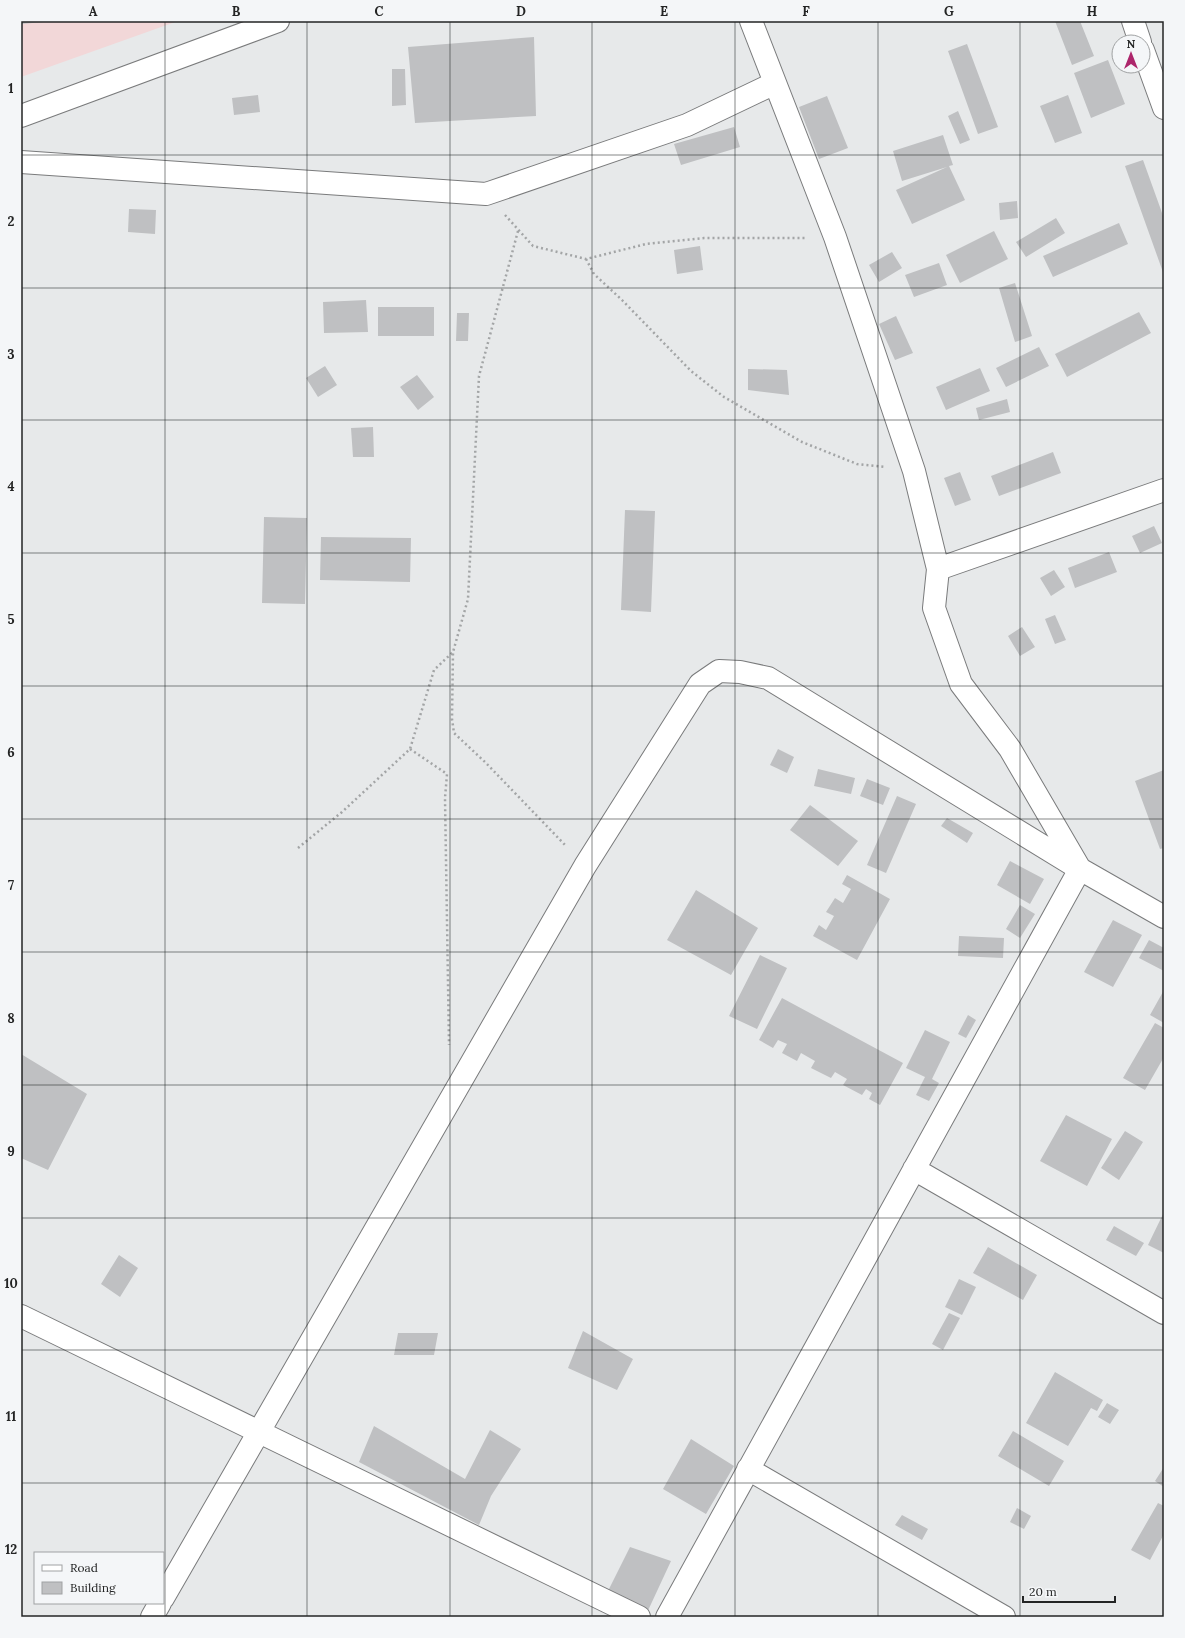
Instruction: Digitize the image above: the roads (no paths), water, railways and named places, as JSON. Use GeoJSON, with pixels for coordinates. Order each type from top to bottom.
{"type":"FeatureCollection","features":[{"type":"Feature","properties":{"kind":"street"},"geometry":{"type":"LineString","coordinates":[[21,116],[278,21]]}},
{"type":"Feature","properties":{"kind":"street"},"geometry":{"type":"LineString","coordinates":[[751,21],[834,237],[914,471],[938,569],[934,608],[961,684],[1010,749],[1080,869]]}},
{"type":"Feature","properties":{"kind":"street"},"geometry":{"type":"LineString","coordinates":[[1133,21],[1137,34]]}},
{"type":"Feature","properties":{"kind":"street"},"geometry":{"type":"LineString","coordinates":[[1151,72],[1163,105]]}},
{"type":"Feature","properties":{"kind":"street"},"geometry":{"type":"LineString","coordinates":[[21,162],[486,194],[687,125],[775,83]]}},
{"type":"Feature","properties":{"kind":"street"},"geometry":{"type":"LineString","coordinates":[[938,569],[1164,490]]}},
{"type":"Feature","properties":{"kind":"street"},"geometry":{"type":"LineString","coordinates":[[164,1596],[585,866],[700,684],[719,671],[740,672],[768,678],[1080,869],[1164,917]]}},
{"type":"Feature","properties":{"kind":"street"},"geometry":{"type":"LineString","coordinates":[[667,1617],[1080,869]]}},
{"type":"Feature","properties":{"kind":"street"},"geometry":{"type":"LineString","coordinates":[[914,1169],[1164,1313]]}},
{"type":"Feature","properties":{"kind":"street"},"geometry":{"type":"LineString","coordinates":[[21,1316],[639,1617]]}},
{"type":"Feature","properties":{"kind":"street"},"geometry":{"type":"LineString","coordinates":[[748,1469],[1004,1617]]}},
{"type":"Feature","properties":{"kind":"street"},"geometry":{"type":"LineString","coordinates":[[152,1617],[159,1604]]}}]}
